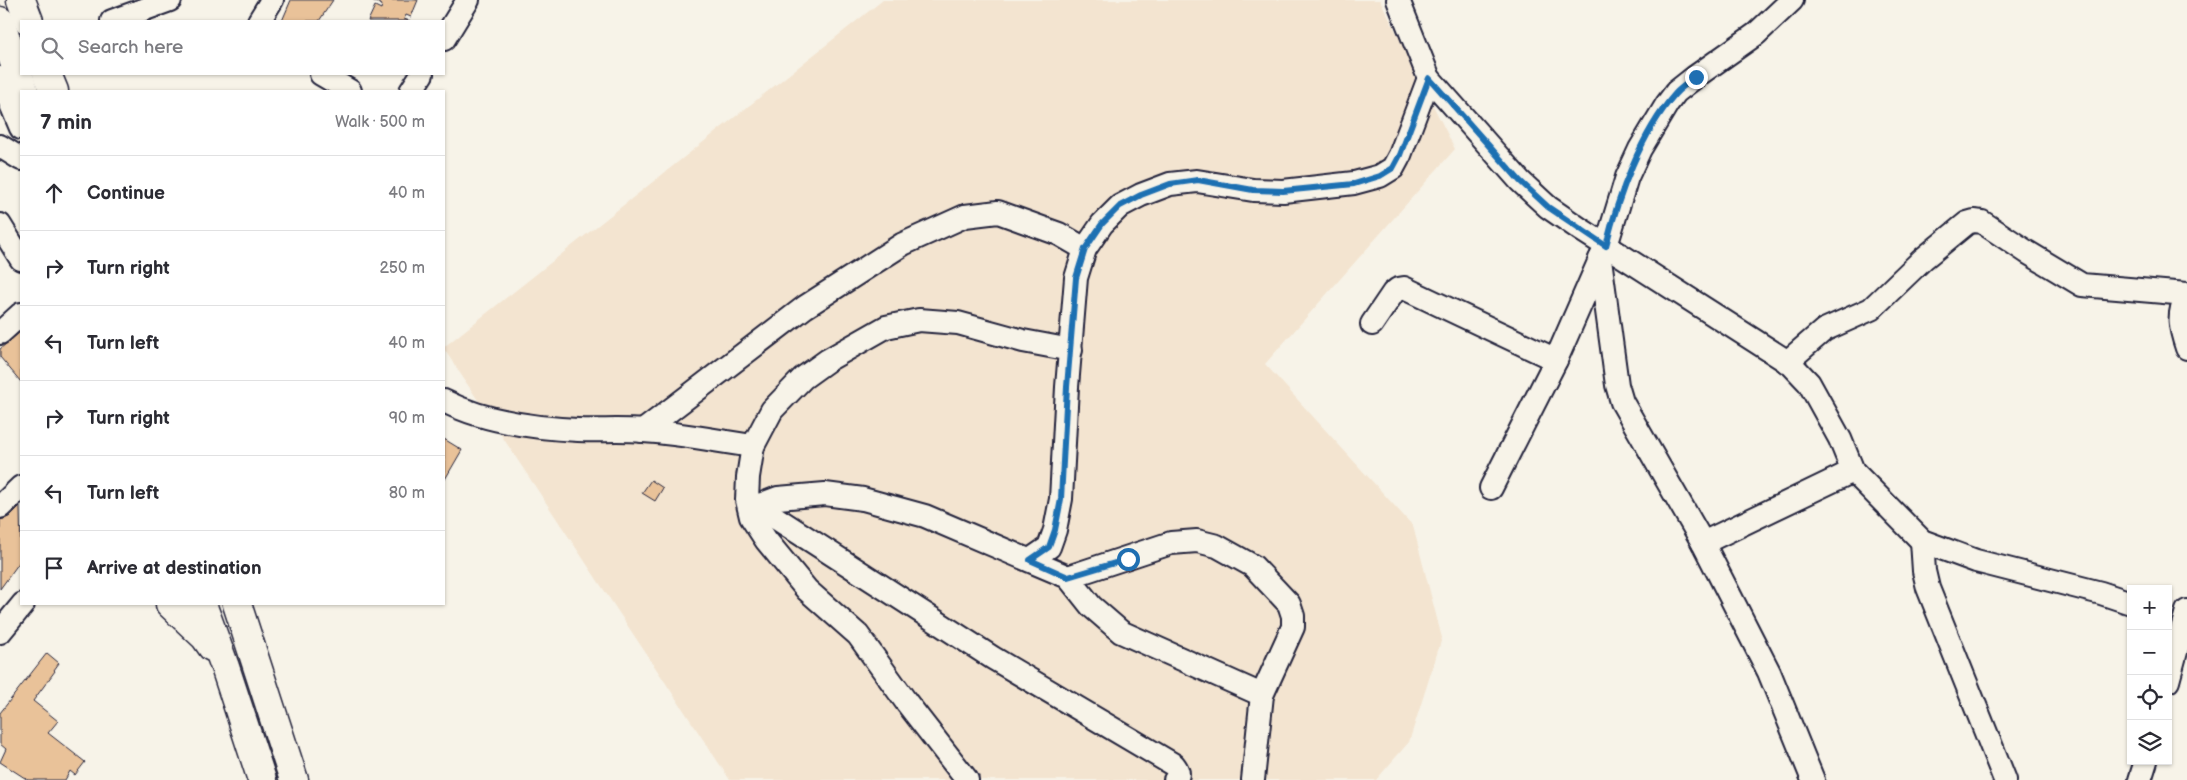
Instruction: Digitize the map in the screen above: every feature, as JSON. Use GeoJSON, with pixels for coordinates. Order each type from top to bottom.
{"type":"FeatureCollection","features":[{"type":"Feature","properties":{"kind":"main road"},"geometry":{"type":"LineString","coordinates":[[21,0],[29,20]]}},
{"type":"Feature","properties":{"kind":"main road"},"geometry":{"type":"LineString","coordinates":[[0,21],[24,90]]}},
{"type":"Feature","properties":{"kind":"main road"},"geometry":{"type":"LineString","coordinates":[[47,75],[54,90]]}},
{"type":"Feature","properties":{"kind":"main road"},"geometry":{"type":"LineString","coordinates":[[171,605],[205,637],[225,667]]}},
{"type":"Feature","properties":{"kind":"main road"},"geometry":{"type":"LineString","coordinates":[[202,605],[262,780]]}},
{"type":"Feature","properties":{"kind":"main road"},"geometry":{"type":"LineString","coordinates":[[237,605],[294,780]]}},
{"type":"Feature","properties":{"kind":"main road"},"geometry":{"type":"LineString","coordinates":[[252,605],[254,621],[253,652]]}},
{"type":"Feature","properties":{"kind":"street"},"geometry":{"type":"LineString","coordinates":[[35,0],[43,20]]}},
{"type":"Feature","properties":{"kind":"street"},"geometry":{"type":"LineString","coordinates":[[115,20],[170,0]]}},
{"type":"Feature","properties":{"kind":"street"},"geometry":{"type":"LineString","coordinates":[[260,20],[272,0]]}},
{"type":"Feature","properties":{"kind":"street"},"geometry":{"type":"LineString","coordinates":[[445,37],[468,0]]}},
{"type":"Feature","properties":{"kind":"street"},"geometry":{"type":"LineString","coordinates":[[1398,0],[1429,78],[1520,181],[1548,207],[1603,252],[1788,362],[1801,372],[1840,439],[1853,471],[1922,541],[1976,560],[2127,602]]}},
{"type":"Feature","properties":{"kind":"street"},"geometry":{"type":"LineString","coordinates":[[1491,488],[1556,360],[1603,252],[1627,177],[1640,149],[1667,104],[1682,87],[1756,34],[1792,0]]}},
{"type":"Feature","properties":{"kind":"street"},"geometry":{"type":"LineString","coordinates":[[323,75],[348,90]]}},
{"type":"Feature","properties":{"kind":"street"},"geometry":{"type":"LineString","coordinates":[[412,90],[421,75]]}},
{"type":"Feature","properties":{"kind":"street"},"geometry":{"type":"LineString","coordinates":[[0,78],[20,126]]}},
{"type":"Feature","properties":{"kind":"street"},"geometry":{"type":"LineString","coordinates":[[1030,560],[1049,547],[1055,530],[1061,499],[1067,387],[1076,278],[1085,249],[1102,224],[1120,206],[1141,195],[1170,184],[1198,180],[1253,190],[1283,191],[1354,184],[1380,176],[1393,168],[1400,155],[1429,78]]}},
{"type":"Feature","properties":{"kind":"street"},"geometry":{"type":"LineString","coordinates":[[0,119],[20,132]]}},
{"type":"Feature","properties":{"kind":"street"},"geometry":{"type":"LineString","coordinates":[[0,146],[20,158]]}},
{"type":"Feature","properties":{"kind":"street"},"geometry":{"type":"LineString","coordinates":[[643,431],[805,307],[903,244],[965,216],[998,212],[1059,234],[1085,249]]}},
{"type":"Feature","properties":{"kind":"street"},"geometry":{"type":"LineString","coordinates":[[1788,362],[1824,330],[1871,309],[1923,259],[1967,223],[1974,221],[1982,222],[2082,285],[2187,294],[2179,320],[2187,348]]}},
{"type":"Feature","properties":{"kind":"street"},"geometry":{"type":"LineString","coordinates":[[0,225],[20,257]]}},
{"type":"Feature","properties":{"kind":"street"},"geometry":{"type":"LineString","coordinates":[[1603,252],[1617,385],[1622,402],[1703,543],[1769,672],[1813,780]]}},
{"type":"Feature","properties":{"kind":"street"},"geometry":{"type":"LineString","coordinates":[[1372,324],[1393,292],[1404,288],[1556,360]]}},
{"type":"Feature","properties":{"kind":"street"},"geometry":{"type":"LineString","coordinates":[[0,333],[20,315]]}},
{"type":"Feature","properties":{"kind":"street"},"geometry":{"type":"LineString","coordinates":[[967,780],[907,703],[858,635],[807,590],[766,540],[751,517],[752,503],[748,477],[753,446],[772,410],[803,378],[828,360],[886,327],[919,320],[958,323],[1022,341],[1071,350]]}},
{"type":"Feature","properties":{"kind":"street"},"geometry":{"type":"LineString","coordinates":[[445,401],[506,421],[537,426],[577,430],[643,431],[753,446]]}},
{"type":"Feature","properties":{"kind":"street"},"geometry":{"type":"LineString","coordinates":[[1703,543],[1853,471]]}},
{"type":"Feature","properties":{"kind":"street"},"geometry":{"type":"LineString","coordinates":[[0,507],[20,488]]}},
{"type":"Feature","properties":{"kind":"street"},"geometry":{"type":"LineString","coordinates":[[752,503],[800,495],[825,494],[863,500],[925,516],[1068,577],[1091,606],[1121,632],[1262,695]]}},
{"type":"Feature","properties":{"kind":"street"},"geometry":{"type":"LineString","coordinates":[[752,503],[985,653],[1174,765],[1178,770],[1178,776],[1175,780]]}},
{"type":"Feature","properties":{"kind":"street"},"geometry":{"type":"LineString","coordinates":[[1068,577],[1171,543],[1196,541],[1217,546],[1253,566],[1289,604],[1293,616],[1293,627],[1262,695],[1253,780]]}},
{"type":"Feature","properties":{"kind":"street"},"geometry":{"type":"LineString","coordinates":[[1922,541],[1924,571],[1928,588],[2004,780]]}},
{"type":"Feature","properties":{"kind":"street"},"geometry":{"type":"LineString","coordinates":[[0,632],[22,605]]}},
{"type":"Feature","properties":{"kind":"street"},"geometry":{"type":"LineString","coordinates":[[2169,675],[2182,618]]}},
{"type":"Feature","properties":{"kind":"street"},"geometry":{"type":"LineString","coordinates":[[2140,780],[2145,765]]}},
{"type":"Feature","properties":{"kind":"shaded area"},"geometry":{"type":"Polygon","coordinates":[[[883,0],[1380,0],[1455,149],[1265,364],[1413,526],[1442,638],[1409,742],[1376,780],[730,780],[445,351],[445,346],[883,0]]]}},
{"type":"Feature","properties":{"kind":"building"},"geometry":{"type":"Polygon","coordinates":[[[291,0],[333,0],[320,20],[282,20],[291,0]]]}},
{"type":"Feature","properties":{"kind":"building"},"geometry":{"type":"Polygon","coordinates":[[[372,0],[418,0],[411,17],[406,15],[404,19],[407,20],[368,20],[375,6],[381,9],[382,5],[372,0]]]}},
{"type":"Feature","properties":{"kind":"building"},"geometry":{"type":"Polygon","coordinates":[[[20,332],[20,381],[0,357],[0,349],[20,332]]]}},
{"type":"Feature","properties":{"kind":"building"},"geometry":{"type":"Polygon","coordinates":[[[445,440],[462,450],[445,479],[445,440]]]}},
{"type":"Feature","properties":{"kind":"building"},"geometry":{"type":"Polygon","coordinates":[[[651,480],[663,488],[655,501],[642,493],[651,480]]]}},
{"type":"Feature","properties":{"kind":"building"},"geometry":{"type":"Polygon","coordinates":[[[20,506],[20,561],[0,589],[0,520],[9,517],[20,506]]]}},
{"type":"Feature","properties":{"kind":"building"},"geometry":{"type":"Polygon","coordinates":[[[47,653],[59,663],[33,701],[58,721],[48,733],[85,762],[75,775],[70,771],[65,780],[28,780],[0,762],[6,749],[0,744],[0,713],[47,653]]]}},
{"type":"Feature","properties":{"kind":"route"},"geometry":{"type":"LineString","coordinates":[[1128,559],[1068,577],[1030,560],[1049,547],[1055,530],[1061,499],[1067,387],[1076,278],[1085,249],[1102,224],[1120,206],[1141,195],[1170,184],[1198,180],[1253,190],[1283,191],[1354,184],[1380,176],[1393,168],[1400,155],[1429,78],[1520,181],[1548,207],[1606,246],[1612,221],[1627,177],[1640,149],[1676,92],[1696,77]]}}]}
